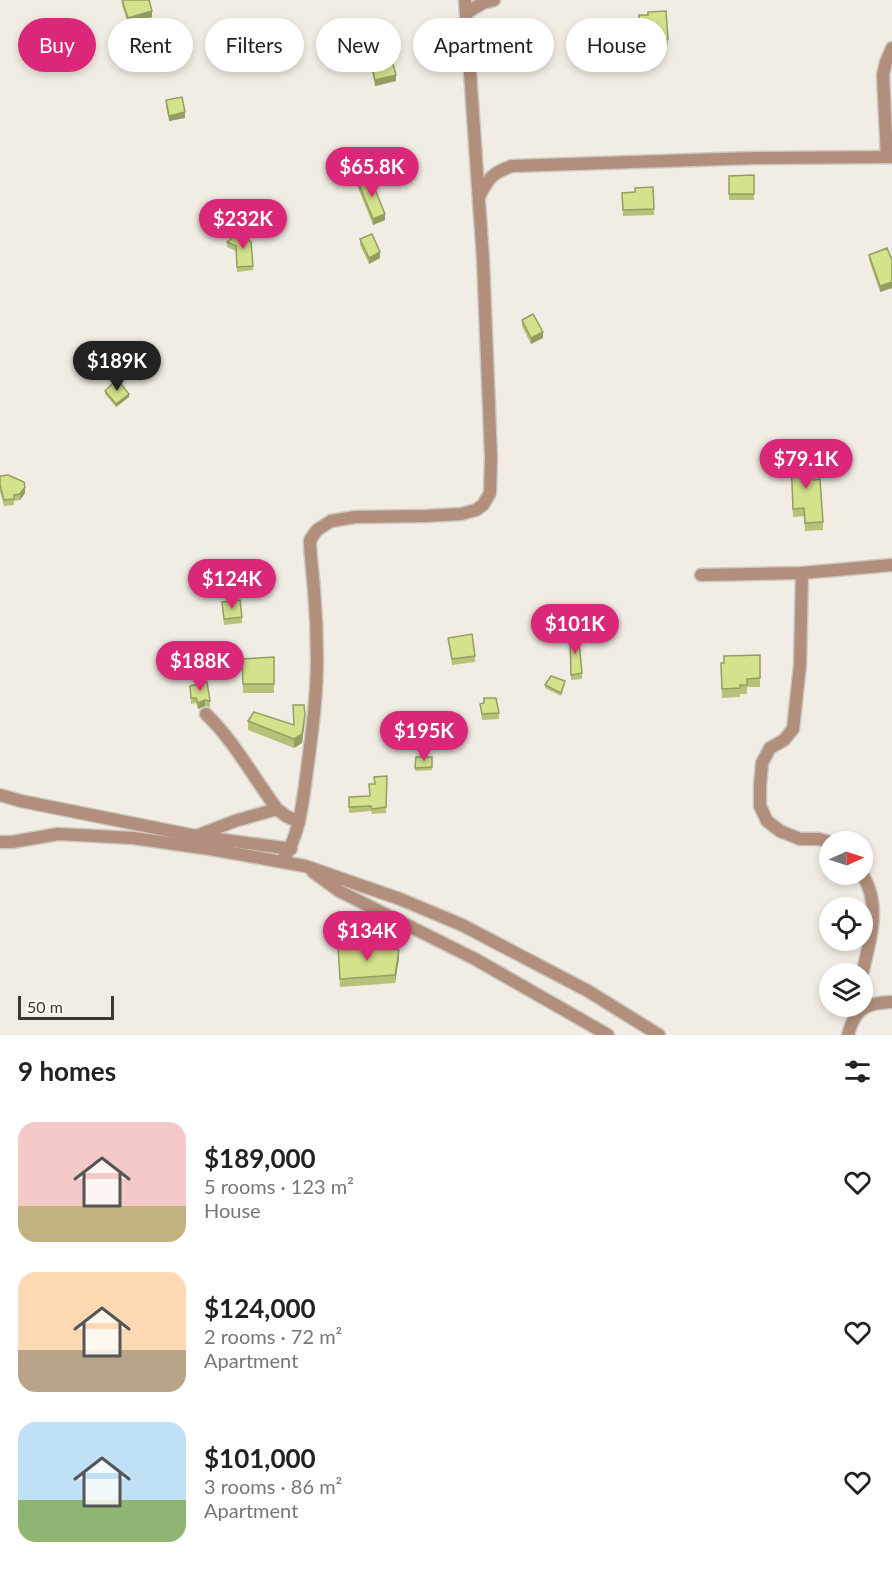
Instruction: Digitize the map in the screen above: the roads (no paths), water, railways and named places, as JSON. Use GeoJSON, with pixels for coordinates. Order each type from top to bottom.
{"type":"FeatureCollection","features":[{"type":"Feature","properties":{"kind":"street"},"geometry":{"type":"LineString","coordinates":[[282,861],[291,849],[299,822],[314,705],[317,660],[310,540],[317,530],[331,521],[355,517],[461,514],[476,510],[483,505],[490,493],[488,340],[465,0]]}},
{"type":"Feature","properties":{"kind":"street"},"geometry":{"type":"LineString","coordinates":[[466,13],[483,3],[494,0]]}},
{"type":"Feature","properties":{"kind":"street"},"geometry":{"type":"LineString","coordinates":[[480,196],[488,180],[496,172],[512,166],[754,158],[890,157],[884,75],[892,48]]}},
{"type":"Feature","properties":{"kind":"street"},"geometry":{"type":"LineString","coordinates":[[700,575],[802,573],[892,565]]}},
{"type":"Feature","properties":{"kind":"street"},"geometry":{"type":"LineString","coordinates":[[802,573],[800,665],[793,729],[784,740],[770,748],[762,763],[759,786],[760,806],[767,821],[780,831],[800,839],[819,839]]}},
{"type":"Feature","properties":{"kind":"street"},"geometry":{"type":"LineString","coordinates":[[206,714],[231,741],[278,809],[299,822]]}},
{"type":"Feature","properties":{"kind":"street"},"geometry":{"type":"LineString","coordinates":[[0,795],[196,836],[291,849]]}},
{"type":"Feature","properties":{"kind":"street"},"geometry":{"type":"LineString","coordinates":[[183,845],[196,836],[255,814],[278,809]]}},
{"type":"Feature","properties":{"kind":"street"},"geometry":{"type":"LineString","coordinates":[[0,842],[58,834],[133,838],[305,866],[400,899],[462,925],[588,991],[659,1035]]}},
{"type":"Feature","properties":{"kind":"street"},"geometry":{"type":"LineString","coordinates":[[305,866],[339,891],[475,959],[608,1035]]}},
{"type":"Feature","properties":{"kind":"street"},"geometry":{"type":"LineString","coordinates":[[865,963],[874,910],[868,885]]}},
{"type":"Feature","properties":{"kind":"street"},"geometry":{"type":"LineString","coordinates":[[873,1004],[892,1002]]}},
{"type":"Feature","properties":{"kind":"street"},"geometry":{"type":"LineString","coordinates":[[848,1035],[854,1017]]}}]}
